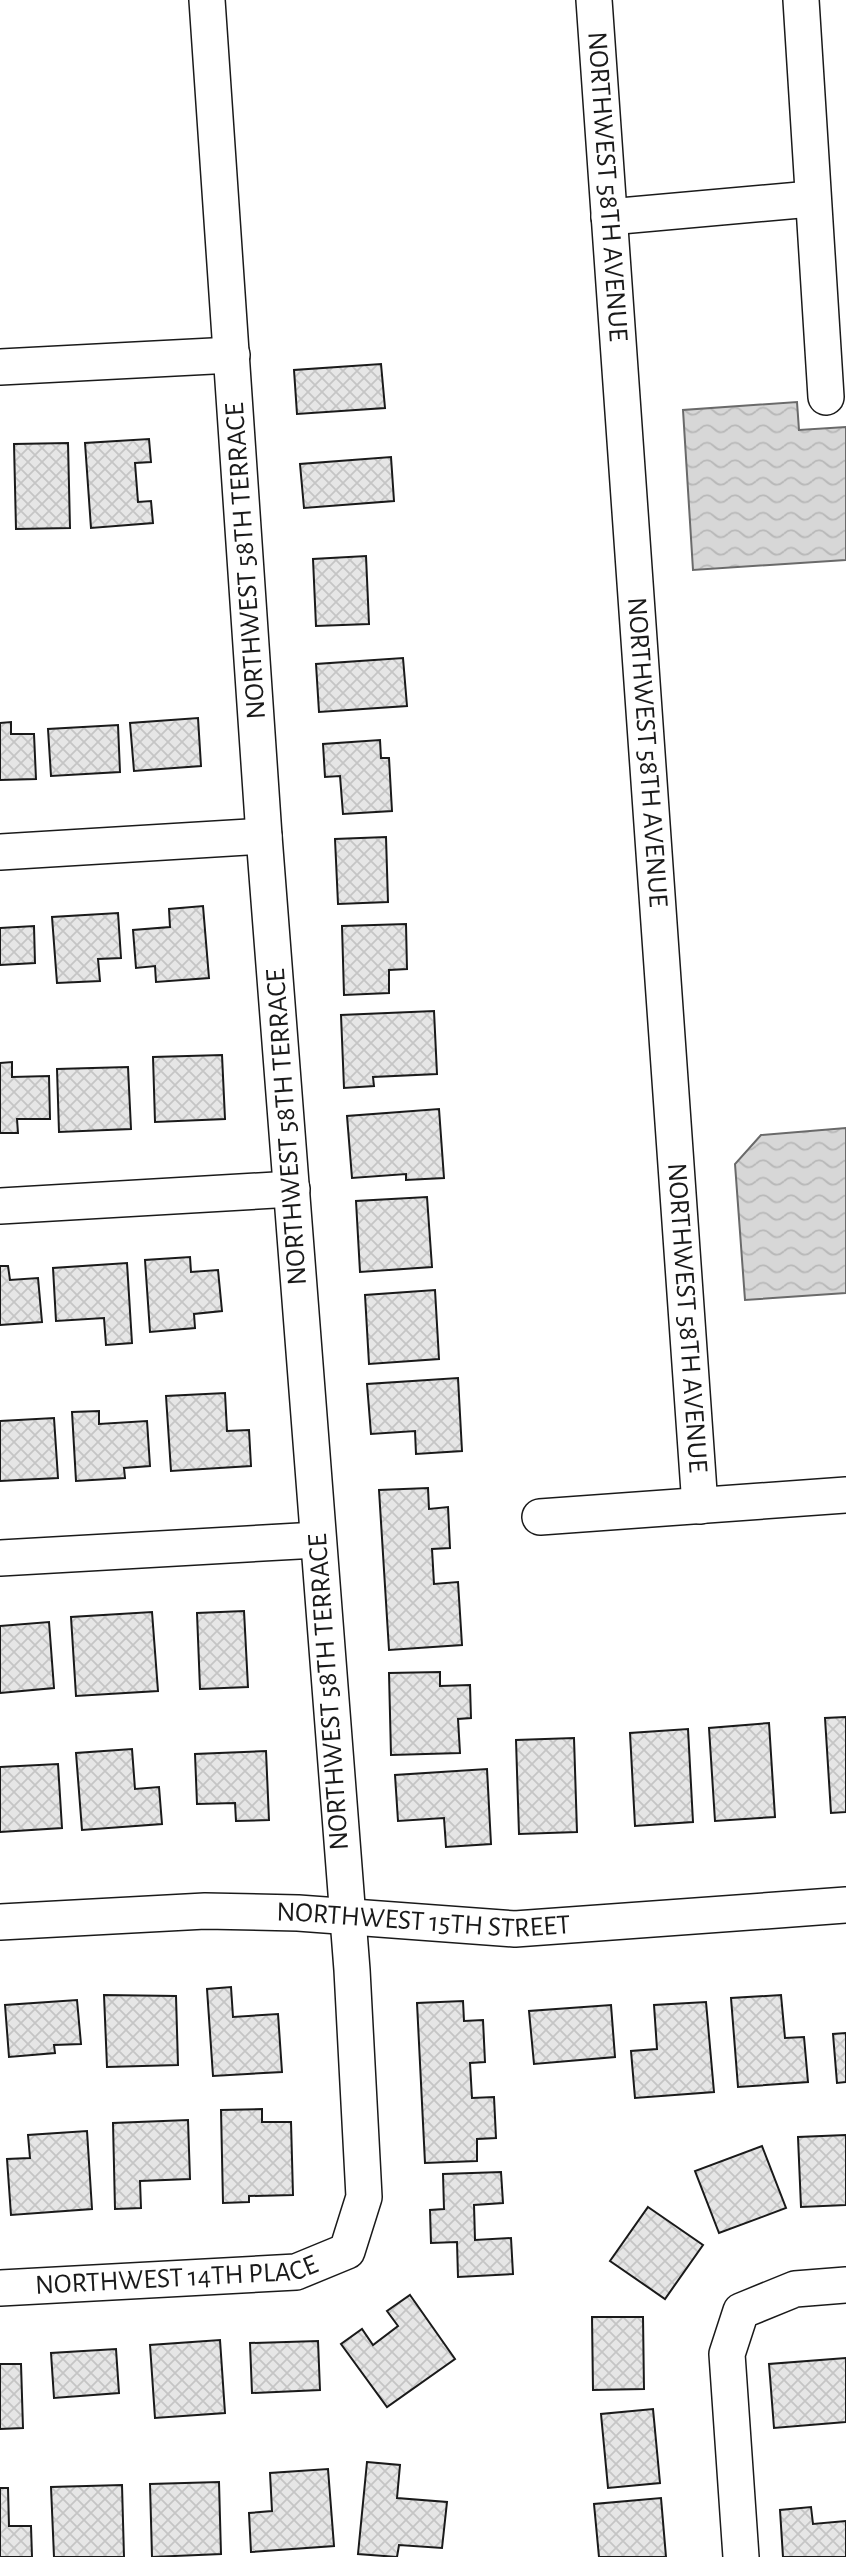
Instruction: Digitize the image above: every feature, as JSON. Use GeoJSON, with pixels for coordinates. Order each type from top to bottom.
{"type":"FeatureCollection","features":[{"type":"Feature","properties":{"kind":"street","name":"NORTHWEST 58TH TERRACE"},"geometry":{"type":"LineString","coordinates":[[207,0],[264,836],[347,1918],[364,2197],[347,2251]]}},
{"type":"Feature","properties":{"kind":"street","name":"NORTHWEST 58TH AVENUE"},"geometry":{"type":"LineString","coordinates":[[594,0],[700,1506]]}},
{"type":"Feature","properties":{"kind":"street"},"geometry":{"type":"LineString","coordinates":[[801,0],[811,199],[826,397]]}},
{"type":"Feature","properties":{"kind":"street"},"geometry":{"type":"LineString","coordinates":[[609,217],[811,199]]}},
{"type":"Feature","properties":{"kind":"street"},"geometry":{"type":"LineString","coordinates":[[0,367],[232,355]]}},
{"type":"Feature","properties":{"kind":"street"},"geometry":{"type":"LineString","coordinates":[[0,852],[264,836]]}},
{"type":"Feature","properties":{"kind":"street"},"geometry":{"type":"LineString","coordinates":[[0,1206],[292,1189]]}},
{"type":"Feature","properties":{"kind":"street"},"geometry":{"type":"LineString","coordinates":[[540,1517],[846,1495]]}},
{"type":"Feature","properties":{"kind":"street"},"geometry":{"type":"LineString","coordinates":[[0,1558],[317,1540]]}},
{"type":"Feature","properties":{"kind":"street","name":"NORTHWEST 15TH STREET"},"geometry":{"type":"LineString","coordinates":[[0,1922],[205,1911],[514,1929],[846,1905]]}},
{"type":"Feature","properties":{"kind":"street","name":"NORTHWEST 14TH PLACE"},"geometry":{"type":"LineString","coordinates":[[0,2288],[296,2272],[347,2251]]}},
{"type":"Feature","properties":{"kind":"street"},"geometry":{"type":"LineString","coordinates":[[741,2557],[727,2354],[741,2311],[795,2289],[846,2285]]}},
{"type":"Feature","properties":{"kind":"water"},"geometry":{"type":"Polygon","coordinates":[[[797,402],[799,430],[846,427],[846,560],[693,570],[683,410],[797,402]]]}},
{"type":"Feature","properties":{"kind":"water"},"geometry":{"type":"Polygon","coordinates":[[[846,1128],[846,1293],[745,1300],[735,1164],[761,1135],[846,1128]]]}},
{"type":"Feature","properties":{"kind":"building"},"geometry":{"type":"Polygon","coordinates":[[[381,364],[385,408],[297,414],[294,370],[381,364]]]}},
{"type":"Feature","properties":{"kind":"building"},"geometry":{"type":"Polygon","coordinates":[[[149,439],[151,462],[135,463],[138,502],[151,501],[153,523],[91,528],[85,443],[149,439]]]}},
{"type":"Feature","properties":{"kind":"building"},"geometry":{"type":"Polygon","coordinates":[[[68,443],[70,528],[16,529],[14,444],[68,443]]]}},
{"type":"Feature","properties":{"kind":"building"},"geometry":{"type":"Polygon","coordinates":[[[391,457],[394,501],[304,508],[300,464],[391,457]]]}},
{"type":"Feature","properties":{"kind":"building"},"geometry":{"type":"Polygon","coordinates":[[[366,556],[369,624],[316,626],[313,559],[366,556]]]}},
{"type":"Feature","properties":{"kind":"building"},"geometry":{"type":"Polygon","coordinates":[[[403,658],[407,706],[319,712],[316,664],[403,658]]]}},
{"type":"Feature","properties":{"kind":"building"},"geometry":{"type":"Polygon","coordinates":[[[198,718],[201,766],[134,771],[130,723],[198,718]]]}},
{"type":"Feature","properties":{"kind":"building"},"geometry":{"type":"Polygon","coordinates":[[[11,722],[11,734],[34,734],[36,779],[0,780],[0,723],[11,722]]]}},
{"type":"Feature","properties":{"kind":"building"},"geometry":{"type":"Polygon","coordinates":[[[118,725],[120,772],[51,776],[48,729],[118,725]]]}},
{"type":"Feature","properties":{"kind":"building"},"geometry":{"type":"Polygon","coordinates":[[[380,740],[381,758],[389,758],[392,811],[343,814],[340,776],[325,777],[323,744],[380,740]]]}},
{"type":"Feature","properties":{"kind":"building"},"geometry":{"type":"Polygon","coordinates":[[[386,837],[388,902],[338,904],[335,839],[386,837]]]}},
{"type":"Feature","properties":{"kind":"building"},"geometry":{"type":"Polygon","coordinates":[[[203,906],[209,978],[156,982],[155,966],[136,968],[133,930],[170,927],[169,909],[203,906]]]}},
{"type":"Feature","properties":{"kind":"building"},"geometry":{"type":"Polygon","coordinates":[[[118,913],[121,958],[98,959],[100,981],[57,983],[52,917],[118,913]]]}},
{"type":"Feature","properties":{"kind":"building"},"geometry":{"type":"Polygon","coordinates":[[[406,924],[407,969],[389,970],[389,993],[344,995],[342,926],[406,924]]]}},
{"type":"Feature","properties":{"kind":"building"},"geometry":{"type":"Polygon","coordinates":[[[34,926],[35,963],[0,965],[0,928],[34,926]]]}},
{"type":"Feature","properties":{"kind":"building"},"geometry":{"type":"Polygon","coordinates":[[[434,1011],[437,1074],[373,1077],[374,1086],[344,1088],[341,1015],[434,1011]]]}},
{"type":"Feature","properties":{"kind":"building"},"geometry":{"type":"Polygon","coordinates":[[[222,1055],[225,1119],[155,1122],[153,1057],[222,1055]]]}},
{"type":"Feature","properties":{"kind":"building"},"geometry":{"type":"Polygon","coordinates":[[[12,1062],[12,1077],[49,1076],[50,1119],[17,1119],[18,1133],[0,1133],[0,1063],[12,1062]]]}},
{"type":"Feature","properties":{"kind":"building"},"geometry":{"type":"Polygon","coordinates":[[[128,1067],[131,1129],[59,1132],[57,1069],[128,1067]]]}},
{"type":"Feature","properties":{"kind":"building"},"geometry":{"type":"Polygon","coordinates":[[[439,1109],[444,1178],[406,1180],[406,1174],[352,1178],[347,1116],[439,1109]]]}},
{"type":"Feature","properties":{"kind":"building"},"geometry":{"type":"Polygon","coordinates":[[[427,1197],[432,1267],[360,1272],[356,1201],[427,1197]]]}},
{"type":"Feature","properties":{"kind":"building"},"geometry":{"type":"Polygon","coordinates":[[[190,1257],[191,1272],[218,1270],[222,1311],[194,1314],[195,1328],[150,1332],[145,1260],[190,1257]]]}},
{"type":"Feature","properties":{"kind":"building"},"geometry":{"type":"Polygon","coordinates":[[[127,1263],[132,1343],[106,1345],[104,1318],[56,1321],[53,1268],[127,1263]]]}},
{"type":"Feature","properties":{"kind":"building"},"geometry":{"type":"Polygon","coordinates":[[[0,1266],[8,1266],[10,1280],[38,1278],[42,1322],[0,1325],[0,1266]]]}},
{"type":"Feature","properties":{"kind":"building"},"geometry":{"type":"Polygon","coordinates":[[[435,1290],[439,1359],[369,1364],[365,1295],[435,1290]]]}},
{"type":"Feature","properties":{"kind":"building"},"geometry":{"type":"Polygon","coordinates":[[[458,1378],[462,1451],[416,1454],[415,1431],[371,1434],[367,1384],[458,1378]]]}},
{"type":"Feature","properties":{"kind":"building"},"geometry":{"type":"Polygon","coordinates":[[[225,1393],[227,1431],[249,1430],[251,1466],[171,1471],[166,1396],[225,1393]]]}},
{"type":"Feature","properties":{"kind":"building"},"geometry":{"type":"Polygon","coordinates":[[[99,1411],[99,1424],[147,1421],[150,1466],[124,1468],[125,1478],[76,1481],[72,1412],[99,1411]]]}},
{"type":"Feature","properties":{"kind":"building"},"geometry":{"type":"Polygon","coordinates":[[[54,1418],[58,1478],[0,1481],[0,1421],[54,1418]]]}},
{"type":"Feature","properties":{"kind":"building"},"geometry":{"type":"Polygon","coordinates":[[[428,1488],[429,1509],[448,1507],[450,1548],[432,1549],[434,1584],[458,1582],[462,1645],[389,1650],[379,1490],[428,1488]]]}},
{"type":"Feature","properties":{"kind":"building"},"geometry":{"type":"Polygon","coordinates":[[[244,1611],[248,1687],[200,1689],[197,1613],[244,1611]]]}},
{"type":"Feature","properties":{"kind":"building"},"geometry":{"type":"Polygon","coordinates":[[[152,1612],[158,1691],[76,1696],[71,1617],[152,1612]]]}},
{"type":"Feature","properties":{"kind":"building"},"geometry":{"type":"Polygon","coordinates":[[[49,1622],[54,1688],[0,1693],[0,1626],[49,1622]]]}},
{"type":"Feature","properties":{"kind":"building"},"geometry":{"type":"Polygon","coordinates":[[[440,1672],[440,1686],[470,1685],[471,1718],[458,1719],[460,1753],[391,1755],[389,1673],[440,1672]]]}},
{"type":"Feature","properties":{"kind":"building"},"geometry":{"type":"Polygon","coordinates":[[[846,1717],[846,1812],[831,1813],[825,1718],[846,1717]]]}},
{"type":"Feature","properties":{"kind":"building"},"geometry":{"type":"Polygon","coordinates":[[[769,1723],[775,1817],[715,1821],[709,1728],[769,1723]]]}},
{"type":"Feature","properties":{"kind":"building"},"geometry":{"type":"Polygon","coordinates":[[[688,1729],[693,1822],[635,1826],[630,1733],[688,1729]]]}},
{"type":"Feature","properties":{"kind":"building"},"geometry":{"type":"Polygon","coordinates":[[[574,1738],[577,1832],[519,1834],[516,1740],[574,1738]]]}},
{"type":"Feature","properties":{"kind":"building"},"geometry":{"type":"Polygon","coordinates":[[[132,1749],[135,1789],[159,1787],[162,1824],[82,1830],[76,1753],[132,1749]]]}},
{"type":"Feature","properties":{"kind":"building"},"geometry":{"type":"Polygon","coordinates":[[[266,1751],[269,1820],[236,1821],[235,1803],[197,1804],[195,1754],[266,1751]]]}},
{"type":"Feature","properties":{"kind":"building"},"geometry":{"type":"Polygon","coordinates":[[[58,1764],[62,1828],[0,1832],[0,1767],[58,1764]]]}},
{"type":"Feature","properties":{"kind":"building"},"geometry":{"type":"Polygon","coordinates":[[[487,1769],[491,1844],[446,1847],[444,1818],[398,1821],[395,1775],[487,1769]]]}},
{"type":"Feature","properties":{"kind":"building"},"geometry":{"type":"Polygon","coordinates":[[[231,1987],[233,2017],[278,2014],[282,2072],[213,2076],[207,1989],[231,1987]]]}},
{"type":"Feature","properties":{"kind":"building"},"geometry":{"type":"Polygon","coordinates":[[[104,1995],[176,1996],[178,2065],[107,2067],[104,1995]]]}},
{"type":"Feature","properties":{"kind":"building"},"geometry":{"type":"Polygon","coordinates":[[[781,1995],[785,2038],[804,2037],[808,2082],[738,2087],[731,1998],[781,1995]]]}},
{"type":"Feature","properties":{"kind":"building"},"geometry":{"type":"Polygon","coordinates":[[[77,2000],[81,2044],[54,2045],[55,2053],[9,2057],[5,2005],[77,2000]]]}},
{"type":"Feature","properties":{"kind":"building"},"geometry":{"type":"Polygon","coordinates":[[[463,2001],[464,2021],[483,2020],[485,2062],[470,2063],[472,2098],[494,2097],[496,2138],[477,2139],[477,2161],[425,2163],[417,2003],[463,2001]]]}},
{"type":"Feature","properties":{"kind":"building"},"geometry":{"type":"Polygon","coordinates":[[[706,2002],[714,2092],[635,2098],[631,2051],[657,2049],[654,2005],[706,2002]]]}},
{"type":"Feature","properties":{"kind":"building"},"geometry":{"type":"Polygon","coordinates":[[[611,2005],[615,2057],[534,2064],[529,2011],[611,2005]]]}},
{"type":"Feature","properties":{"kind":"building"},"geometry":{"type":"Polygon","coordinates":[[[846,2033],[846,2082],[837,2083],[833,2034],[846,2033]]]}},
{"type":"Feature","properties":{"kind":"building"},"geometry":{"type":"Polygon","coordinates":[[[262,2109],[262,2122],[291,2122],[293,2195],[249,2196],[249,2202],[223,2203],[221,2110],[262,2109]]]}},
{"type":"Feature","properties":{"kind":"building"},"geometry":{"type":"Polygon","coordinates":[[[188,2120],[190,2179],[140,2181],[141,2208],[115,2209],[113,2123],[188,2120]]]}},
{"type":"Feature","properties":{"kind":"building"},"geometry":{"type":"Polygon","coordinates":[[[87,2131],[92,2209],[11,2215],[7,2159],[30,2158],[28,2135],[87,2131]]]}},
{"type":"Feature","properties":{"kind":"building"},"geometry":{"type":"Polygon","coordinates":[[[846,2135],[846,2205],[801,2207],[798,2137],[846,2135]]]}},
{"type":"Feature","properties":{"kind":"building"},"geometry":{"type":"Polygon","coordinates":[[[762,2146],[786,2208],[719,2233],[695,2171],[762,2146]]]}},
{"type":"Feature","properties":{"kind":"building"},"geometry":{"type":"Polygon","coordinates":[[[501,2172],[503,2203],[474,2205],[475,2240],[511,2238],[513,2274],[458,2277],[457,2242],[431,2243],[430,2210],[444,2209],[443,2174],[501,2172]]]}},
{"type":"Feature","properties":{"kind":"building"},"geometry":{"type":"Polygon","coordinates":[[[648,2207],[703,2245],[665,2299],[610,2261],[648,2207]]]}},
{"type":"Feature","properties":{"kind":"building"},"geometry":{"type":"Polygon","coordinates":[[[410,2295],[455,2359],[387,2407],[341,2344],[362,2329],[373,2345],[398,2326],[387,2311],[410,2295]]]}},
{"type":"Feature","properties":{"kind":"building"},"geometry":{"type":"Polygon","coordinates":[[[592,2317],[643,2317],[644,2389],[593,2390],[592,2317]]]}},
{"type":"Feature","properties":{"kind":"building"},"geometry":{"type":"Polygon","coordinates":[[[220,2340],[225,2413],[155,2418],[150,2345],[220,2340]]]}},
{"type":"Feature","properties":{"kind":"building"},"geometry":{"type":"Polygon","coordinates":[[[318,2341],[320,2390],[252,2393],[250,2343],[318,2341]]]}},
{"type":"Feature","properties":{"kind":"building"},"geometry":{"type":"Polygon","coordinates":[[[116,2349],[119,2393],[54,2398],[51,2353],[116,2349]]]}},
{"type":"Feature","properties":{"kind":"building"},"geometry":{"type":"Polygon","coordinates":[[[846,2358],[846,2422],[774,2428],[769,2364],[846,2358]]]}},
{"type":"Feature","properties":{"kind":"building"},"geometry":{"type":"Polygon","coordinates":[[[0,2364],[21,2364],[23,2428],[0,2429],[0,2364]]]}},
{"type":"Feature","properties":{"kind":"building"},"geometry":{"type":"Polygon","coordinates":[[[653,2409],[660,2483],[608,2488],[601,2414],[653,2409]]]}},
{"type":"Feature","properties":{"kind":"building"},"geometry":{"type":"Polygon","coordinates":[[[367,2462],[400,2465],[397,2498],[447,2502],[442,2548],[399,2545],[397,2557],[358,2554],[367,2462]]]}},
{"type":"Feature","properties":{"kind":"building"},"geometry":{"type":"Polygon","coordinates":[[[328,2469],[334,2546],[251,2552],[249,2513],[272,2511],[270,2473],[328,2469]]]}},
{"type":"Feature","properties":{"kind":"building"},"geometry":{"type":"Polygon","coordinates":[[[219,2482],[221,2554],[152,2557],[150,2484],[219,2482]]]}},
{"type":"Feature","properties":{"kind":"building"},"geometry":{"type":"Polygon","coordinates":[[[122,2485],[124,2557],[54,2557],[51,2487],[122,2485]]]}},
{"type":"Feature","properties":{"kind":"building"},"geometry":{"type":"Polygon","coordinates":[[[0,2488],[8,2488],[9,2526],[31,2526],[32,2557],[0,2557],[0,2488]]]}},
{"type":"Feature","properties":{"kind":"building"},"geometry":{"type":"Polygon","coordinates":[[[661,2498],[666,2557],[599,2557],[594,2504],[661,2498]]]}},
{"type":"Feature","properties":{"kind":"building"},"geometry":{"type":"Polygon","coordinates":[[[811,2507],[813,2524],[846,2521],[846,2557],[783,2557],[780,2510],[811,2507]]]}}]}
